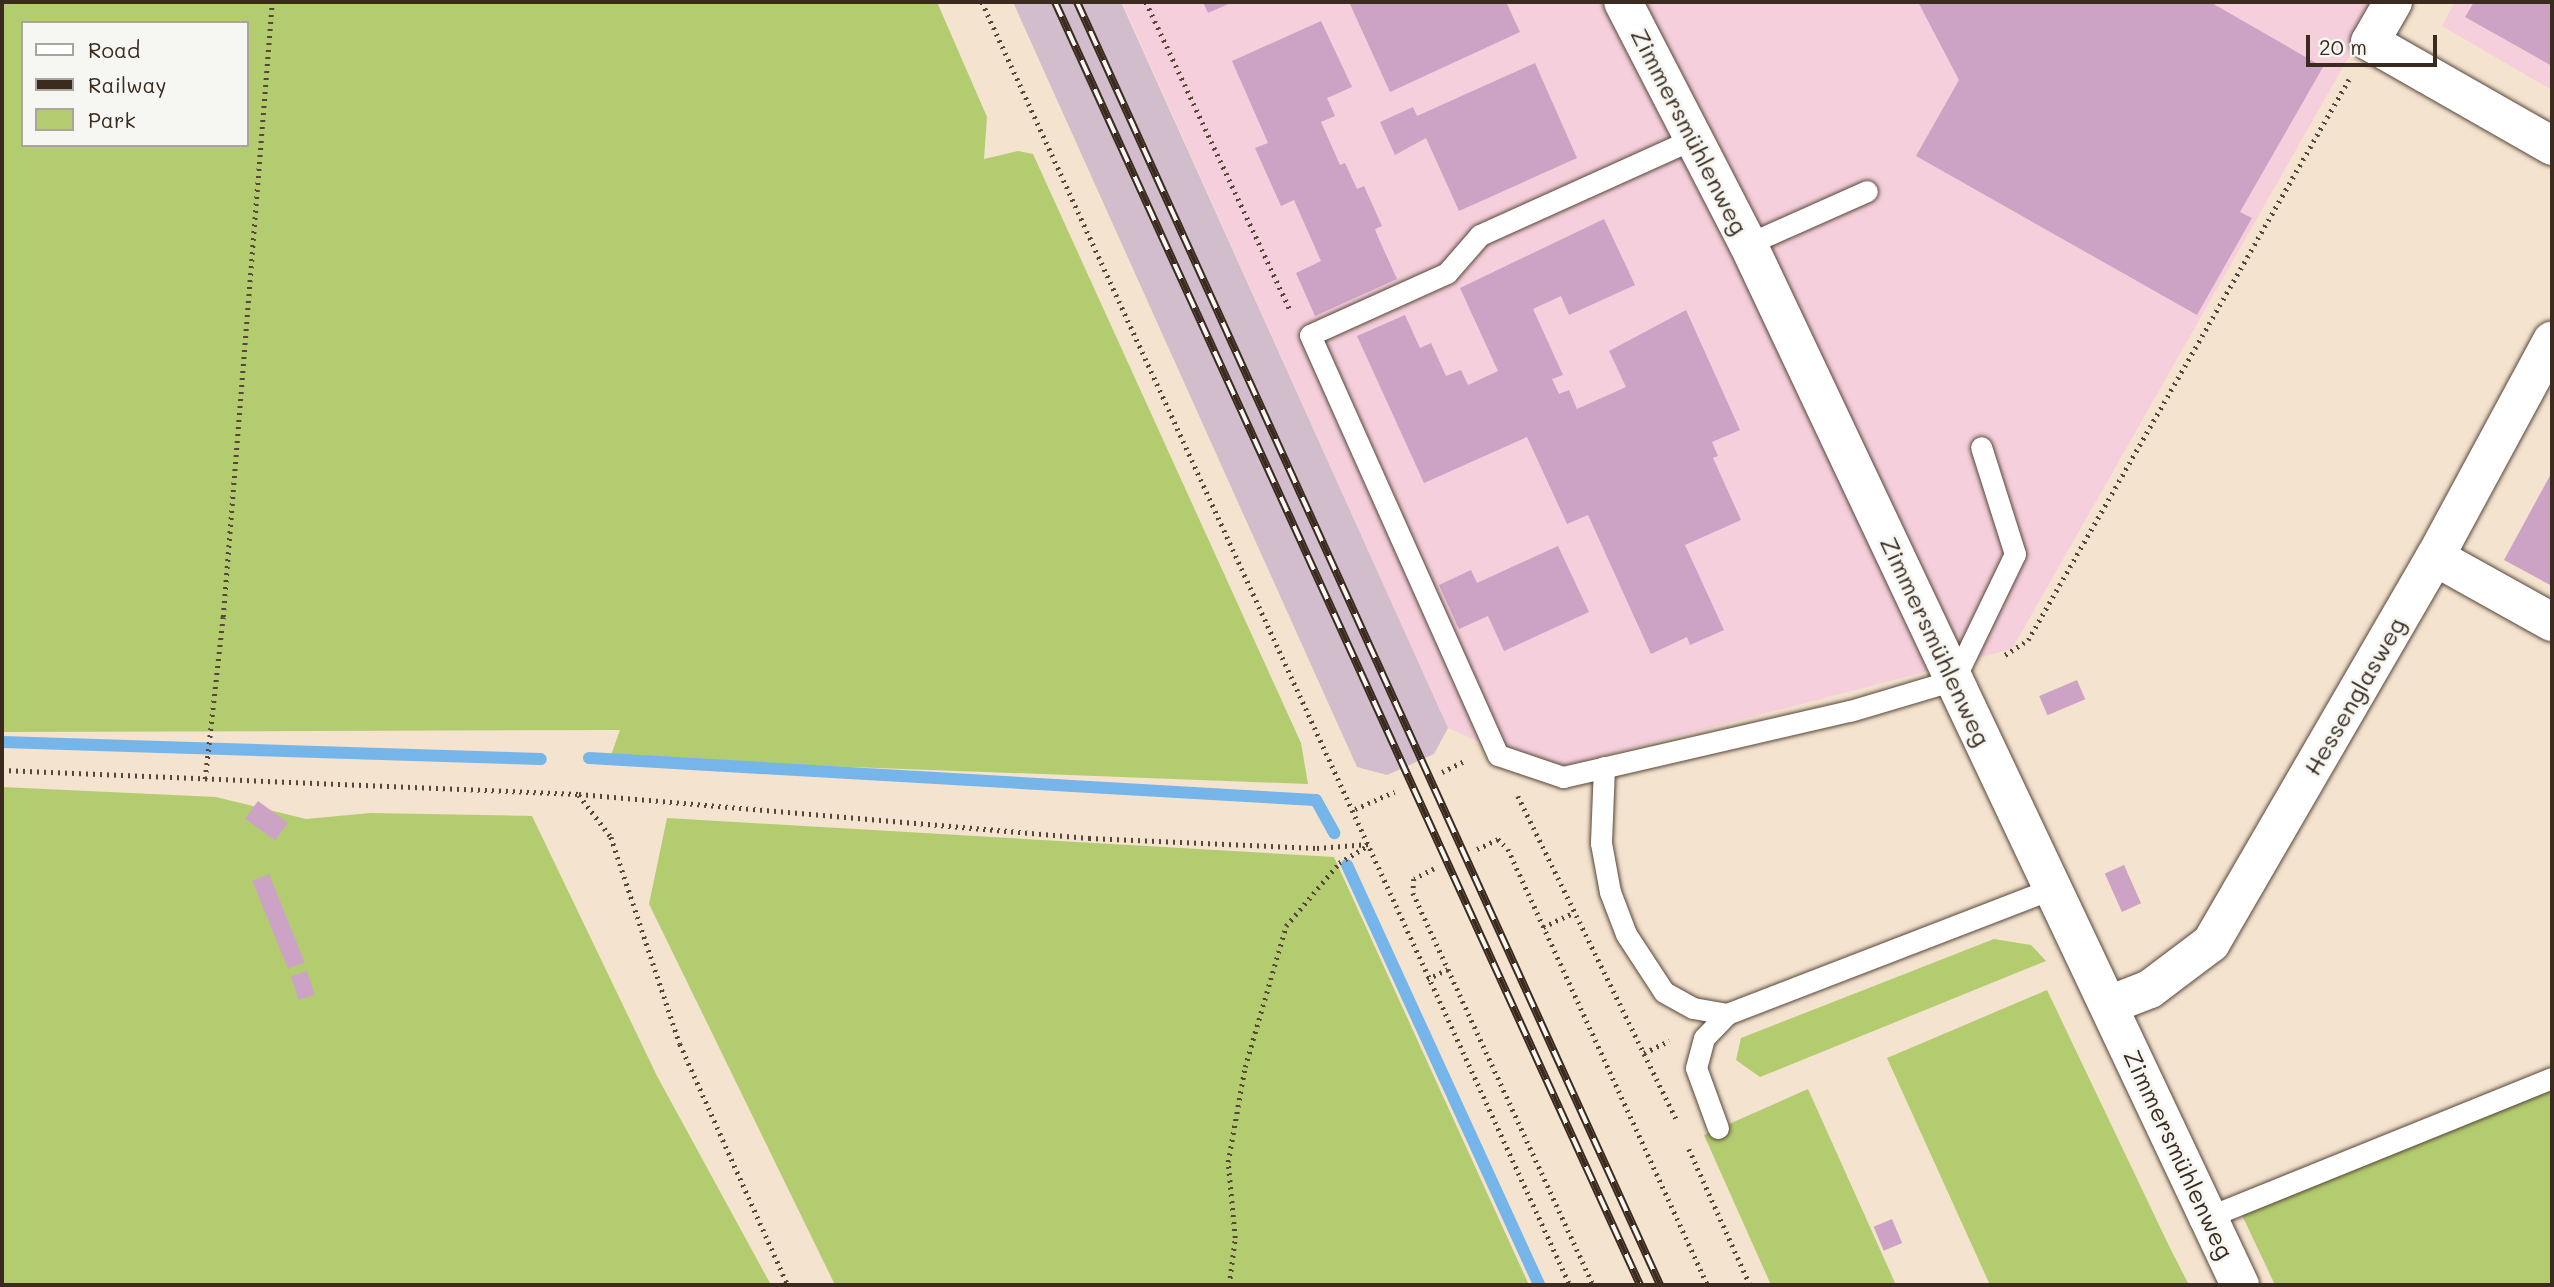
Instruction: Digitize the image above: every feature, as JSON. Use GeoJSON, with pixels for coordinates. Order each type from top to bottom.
{"type":"FeatureCollection","features":[{"type":"Feature","properties":{"kind":"street","name":"Zimmersmühlenweg"},"geometry":{"type":"LineString","coordinates":[[1623,2],[1748,244],[1954,680],[2056,887],[2240,1285]]}},
{"type":"Feature","properties":{"kind":"street"},"geometry":{"type":"LineString","coordinates":[[2393,2],[2370,42],[2552,146]]}},
{"type":"Feature","properties":{"kind":"street","name":"Hessenglasweg"},"geometry":{"type":"LineString","coordinates":[[2109,1005],[2150,989],[2211,943],[2435,557],[2552,341]]}},
{"type":"Feature","properties":{"kind":"street"},"geometry":{"type":"LineString","coordinates":[[2435,557],[2552,622]]}},
{"type":"Feature","properties":{"kind":"lane"},"geometry":{"type":"LineString","coordinates":[[1695,138],[1480,235],[1447,273],[1310,335],[1498,755],[1563,777],[1850,711],[1954,680],[2014,554],[1981,447]]}},
{"type":"Feature","properties":{"kind":"lane"},"geometry":{"type":"LineString","coordinates":[[1748,244],[1867,191]]}},
{"type":"Feature","properties":{"kind":"lane"},"geometry":{"type":"LineString","coordinates":[[1604,767],[1601,843],[1610,892],[1626,934],[1664,992],[1693,1008],[1727,1014]]}},
{"type":"Feature","properties":{"kind":"lane"},"geometry":{"type":"LineString","coordinates":[[1718,1128],[1696,1068],[1704,1038],[1727,1014],[2056,887]]}},
{"type":"Feature","properties":{"kind":"lane"},"geometry":{"type":"LineString","coordinates":[[2208,1217],[2552,1078]]}},
{"type":"Feature","properties":{"kind":"path"},"geometry":{"type":"LineString","coordinates":[[205,779],[210,759],[223,617],[272,2]]}},
{"type":"Feature","properties":{"kind":"path"},"geometry":{"type":"LineString","coordinates":[[982,2],[1354,809],[1427,979],[1570,1285]]}},
{"type":"Feature","properties":{"kind":"path"},"geometry":{"type":"LineString","coordinates":[[1146,2],[1300,329],[1310,335]]}},
{"type":"Feature","properties":{"kind":"path"},"geometry":{"type":"LineString","coordinates":[[1954,680],[1994,663],[2028,640],[2370,42]]}},
{"type":"Feature","properties":{"kind":"path"},"geometry":{"type":"LineString","coordinates":[[1498,755],[1678,1124]]}},
{"type":"Feature","properties":{"kind":"path"},"geometry":{"type":"LineString","coordinates":[[1442,772],[1465,761]]}},
{"type":"Feature","properties":{"kind":"path"},"geometry":{"type":"LineString","coordinates":[[2,770],[579,794],[1089,838],[1317,848],[1369,844]]}},
{"type":"Feature","properties":{"kind":"path"},"geometry":{"type":"LineString","coordinates":[[1354,809],[1394,792]]}},
{"type":"Feature","properties":{"kind":"path"},"geometry":{"type":"LineString","coordinates":[[579,794],[611,837],[680,1044],[788,1285]]}},
{"type":"Feature","properties":{"kind":"path"},"geometry":{"type":"LineString","coordinates":[[1477,849],[1498,839],[1508,849],[1708,1285]]}},
{"type":"Feature","properties":{"kind":"path"},"geometry":{"type":"LineString","coordinates":[[1229,1285],[1235,1238],[1228,1162],[1245,1067],[1286,926],[1339,863],[1369,844]]}},
{"type":"Feature","properties":{"kind":"path"},"geometry":{"type":"LineString","coordinates":[[1434,869],[1414,879],[1413,893],[1593,1285]]}},
{"type":"Feature","properties":{"kind":"path"},"geometry":{"type":"LineString","coordinates":[[1543,927],[1573,913]]}},
{"type":"Feature","properties":{"kind":"path"},"geometry":{"type":"LineString","coordinates":[[1427,979],[1448,968]]}},
{"type":"Feature","properties":{"kind":"path"},"geometry":{"type":"LineString","coordinates":[[1684,1136],[1750,1285]]}},
{"type":"Feature","properties":{"kind":"shaded area"},"geometry":{"type":"Polygon","coordinates":[[[1013,2],[1121,2],[1448,728],[1434,754],[1387,775],[1357,767],[1013,2]]]}},
{"type":"Feature","properties":{"kind":"shaded area"},"geometry":{"type":"Polygon","coordinates":[[[1122,2],[2380,2],[2012,649],[1545,771],[1448,728],[1122,2]]]}},
{"type":"Feature","properties":{"kind":"shaded area"},"geometry":{"type":"Polygon","coordinates":[[[2455,2],[2552,2],[2552,90],[2442,26],[2455,2]]]}},
{"type":"Feature","properties":{"kind":"green space"},"geometry":{"type":"Polygon","coordinates":[[[2,2],[937,2],[987,117],[984,159],[1018,151],[1033,154],[1301,743],[1308,784],[610,758],[620,730],[2,732],[2,2]]]}},
{"type":"Feature","properties":{"kind":"green space"},"geometry":{"type":"Polygon","coordinates":[[[2,787],[216,797],[306,819],[371,813],[532,816],[657,1076],[771,1285],[2,1285],[2,787]]]}},
{"type":"Feature","properties":{"kind":"green space"},"geometry":{"type":"Polygon","coordinates":[[[667,818],[1334,857],[1529,1285],[835,1285],[649,904],[667,818]]]}},
{"type":"Feature","properties":{"kind":"green space"},"geometry":{"type":"Polygon","coordinates":[[[1994,939],[2031,945],[2046,961],[1760,1077],[1736,1060],[1741,1038],[1994,939]]]}},
{"type":"Feature","properties":{"kind":"green space"},"geometry":{"type":"Polygon","coordinates":[[[2047,990],[2189,1285],[1990,1285],[1887,1058],[2047,990]]]}},
{"type":"Feature","properties":{"kind":"green space"},"geometry":{"type":"Polygon","coordinates":[[[1808,1089],[1896,1285],[1771,1285],[1704,1135],[1808,1089]]]}},
{"type":"Feature","properties":{"kind":"green space"},"geometry":{"type":"Polygon","coordinates":[[[2552,1091],[2552,1285],[2275,1285],[2241,1213],[2520,1093],[2552,1091]]]}},
{"type":"Feature","properties":{"kind":"building"},"geometry":{"type":"Polygon","coordinates":[[[1203,2],[1233,2],[1208,13],[1203,2]]]}},
{"type":"Feature","properties":{"kind":"building"},"geometry":{"type":"Polygon","coordinates":[[[1349,2],[1512,2],[1507,4],[1520,32],[1390,92],[1349,2]]]}},
{"type":"Feature","properties":{"kind":"building"},"geometry":{"type":"Polygon","coordinates":[[[1918,2],[2210,2],[2323,67],[2240,212],[2252,218],[2197,315],[1916,156],[1959,80],[1918,2]]]}},
{"type":"Feature","properties":{"kind":"building"},"geometry":{"type":"Polygon","coordinates":[[[2474,2],[2552,2],[2552,66],[2465,17],[2474,2]]]}},
{"type":"Feature","properties":{"kind":"building"},"geometry":{"type":"Polygon","coordinates":[[[1321,21],[1352,87],[1327,98],[1335,116],[1321,122],[1340,165],[1345,163],[1357,189],[1364,186],[1382,226],[1375,229],[1397,279],[1315,316],[1296,273],[1321,261],[1294,200],[1281,206],[1255,148],[1268,143],[1232,61],[1321,21]]]}},
{"type":"Feature","properties":{"kind":"building"},"geometry":{"type":"Polygon","coordinates":[[[1535,63],[1577,158],[1459,211],[1426,138],[1395,155],[1380,122],[1413,107],[1417,116],[1535,63]]]}},
{"type":"Feature","properties":{"kind":"building"},"geometry":{"type":"Polygon","coordinates":[[[1604,219],[1635,285],[1569,315],[1561,296],[1533,309],[1563,375],[1552,379],[1559,394],[1569,390],[1577,409],[1626,387],[1609,351],[1686,310],[1740,430],[1712,442],[1718,456],[1713,458],[1741,520],[1685,545],[1724,630],[1690,645],[1687,637],[1651,654],[1588,515],[1567,524],[1527,437],[1424,483],[1357,336],[1405,315],[1420,348],[1431,343],[1446,376],[1461,370],[1468,385],[1498,371],[1460,288],[1604,219]]]}},
{"type":"Feature","properties":{"kind":"building"},"geometry":{"type":"Polygon","coordinates":[[[2552,472],[2552,586],[2504,560],[2552,472]]]}},
{"type":"Feature","properties":{"kind":"building"},"geometry":{"type":"Polygon","coordinates":[[[1558,546],[1589,612],[1504,651],[1488,616],[1459,629],[1439,585],[1471,570],[1477,583],[1558,546]]]}},
{"type":"Feature","properties":{"kind":"building"},"geometry":{"type":"Polygon","coordinates":[[[2077,680],[2085,699],[2047,715],[2039,696],[2077,680]]]}},
{"type":"Feature","properties":{"kind":"building"},"geometry":{"type":"Polygon","coordinates":[[[258,801],[288,823],[275,841],[245,819],[258,801]]]}},
{"type":"Feature","properties":{"kind":"building"},"geometry":{"type":"Polygon","coordinates":[[[2124,865],[2141,903],[2122,912],[2105,874],[2124,865]]]}},
{"type":"Feature","properties":{"kind":"building"},"geometry":{"type":"Polygon","coordinates":[[[269,874],[305,962],[288,969],[252,881],[269,874]]]}},
{"type":"Feature","properties":{"kind":"building"},"geometry":{"type":"Polygon","coordinates":[[[307,971],[315,995],[299,1000],[291,976],[307,971]]]}},
{"type":"Feature","properties":{"kind":"building"},"geometry":{"type":"Polygon","coordinates":[[[1892,1219],[1902,1243],[1884,1251],[1874,1227],[1892,1219]]]}},
{"type":"Feature","properties":{"kind":"waterway"},"geometry":{"type":"LineString","coordinates":[[2,742],[541,759]]}},
{"type":"Feature","properties":{"kind":"waterway"},"geometry":{"type":"LineString","coordinates":[[589,758],[1316,800],[1334,833]]}},
{"type":"Feature","properties":{"kind":"waterway"},"geometry":{"type":"LineString","coordinates":[[1347,865],[1539,1285]]}},
{"type":"Feature","properties":{"kind":"railway"},"geometry":{"type":"LineString","coordinates":[[1055,2],[1640,1285]]}},
{"type":"Feature","properties":{"kind":"railway"},"geometry":{"type":"LineString","coordinates":[[1077,2],[1660,1285]]}}]}
